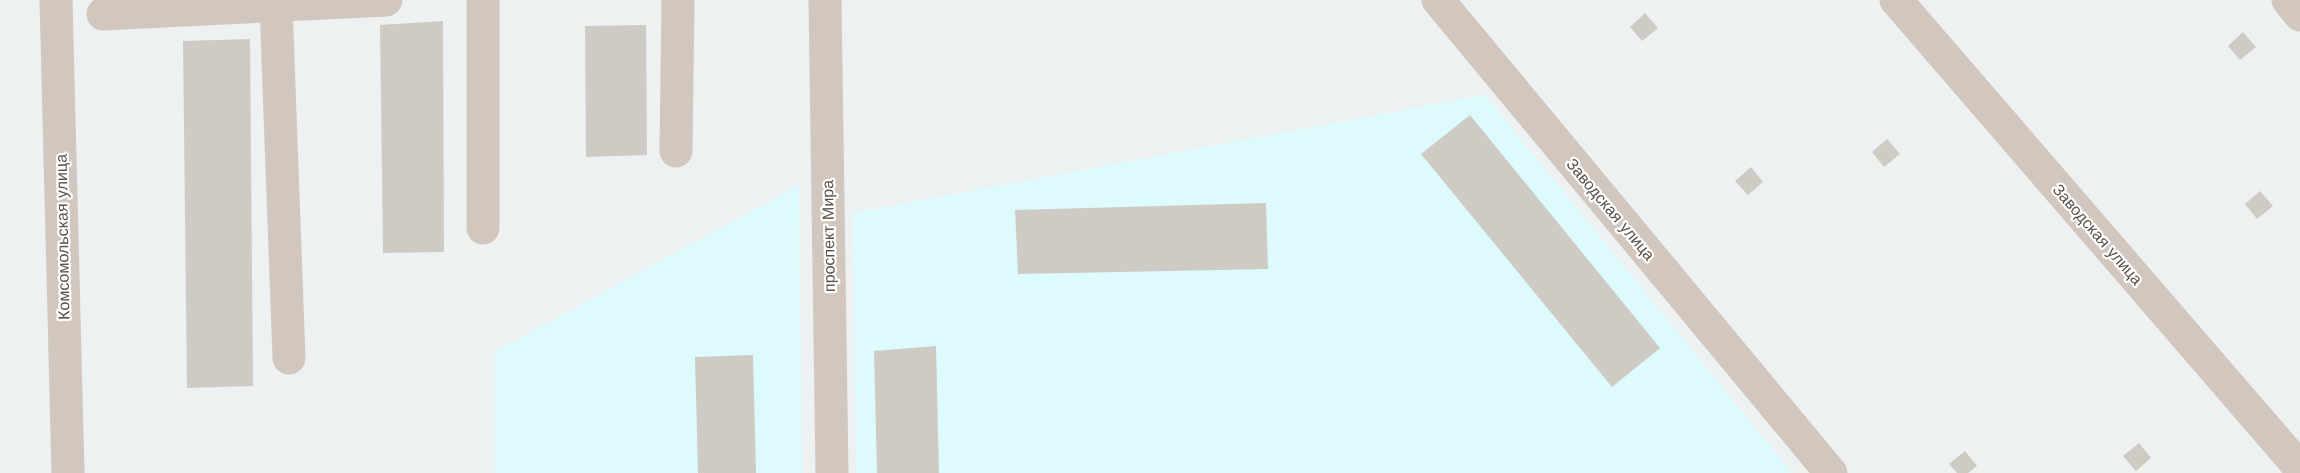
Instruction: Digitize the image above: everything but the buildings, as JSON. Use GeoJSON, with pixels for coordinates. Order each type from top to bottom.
{"type":"FeatureCollection","features":[{"type":"Feature","properties":{"kind":"street","name":"Комсомольская улица"},"geometry":{"type":"LineString","coordinates":[[56,0],[68,473]]}},
{"type":"Feature","properties":{"kind":"street"},"geometry":{"type":"LineString","coordinates":[[103,14],[386,0]]}},
{"type":"Feature","properties":{"kind":"street"},"geometry":{"type":"LineString","coordinates":[[483,0],[483,228]]}},
{"type":"Feature","properties":{"kind":"street"},"geometry":{"type":"LineString","coordinates":[[676,151],[678,0]]}},
{"type":"Feature","properties":{"kind":"street","name":"проспект Мира"},"geometry":{"type":"LineString","coordinates":[[825,0],[832,473]]}},
{"type":"Feature","properties":{"kind":"street","name":"Заводская улица"},"geometry":{"type":"LineString","coordinates":[[1437,0],[1832,473]]}},
{"type":"Feature","properties":{"kind":"street","name":"Заводская улица"},"geometry":{"type":"LineString","coordinates":[[1896,0],[2300,468]]}},
{"type":"Feature","properties":{"kind":"street"},"geometry":{"type":"LineString","coordinates":[[2289,0],[2300,15]]}},
{"type":"Feature","properties":{"kind":"street"},"geometry":{"type":"LineString","coordinates":[[276,5],[289,358]]}},
{"type":"Feature","properties":{"kind":"shaded area"},"geometry":{"type":"Polygon","coordinates":[[[1485,95],[1792,473],[856,473],[853,213],[1485,95]]]}},
{"type":"Feature","properties":{"kind":"shaded area"},"geometry":{"type":"Polygon","coordinates":[[[799,185],[802,473],[495,473],[495,352],[799,185]]]}}]}
